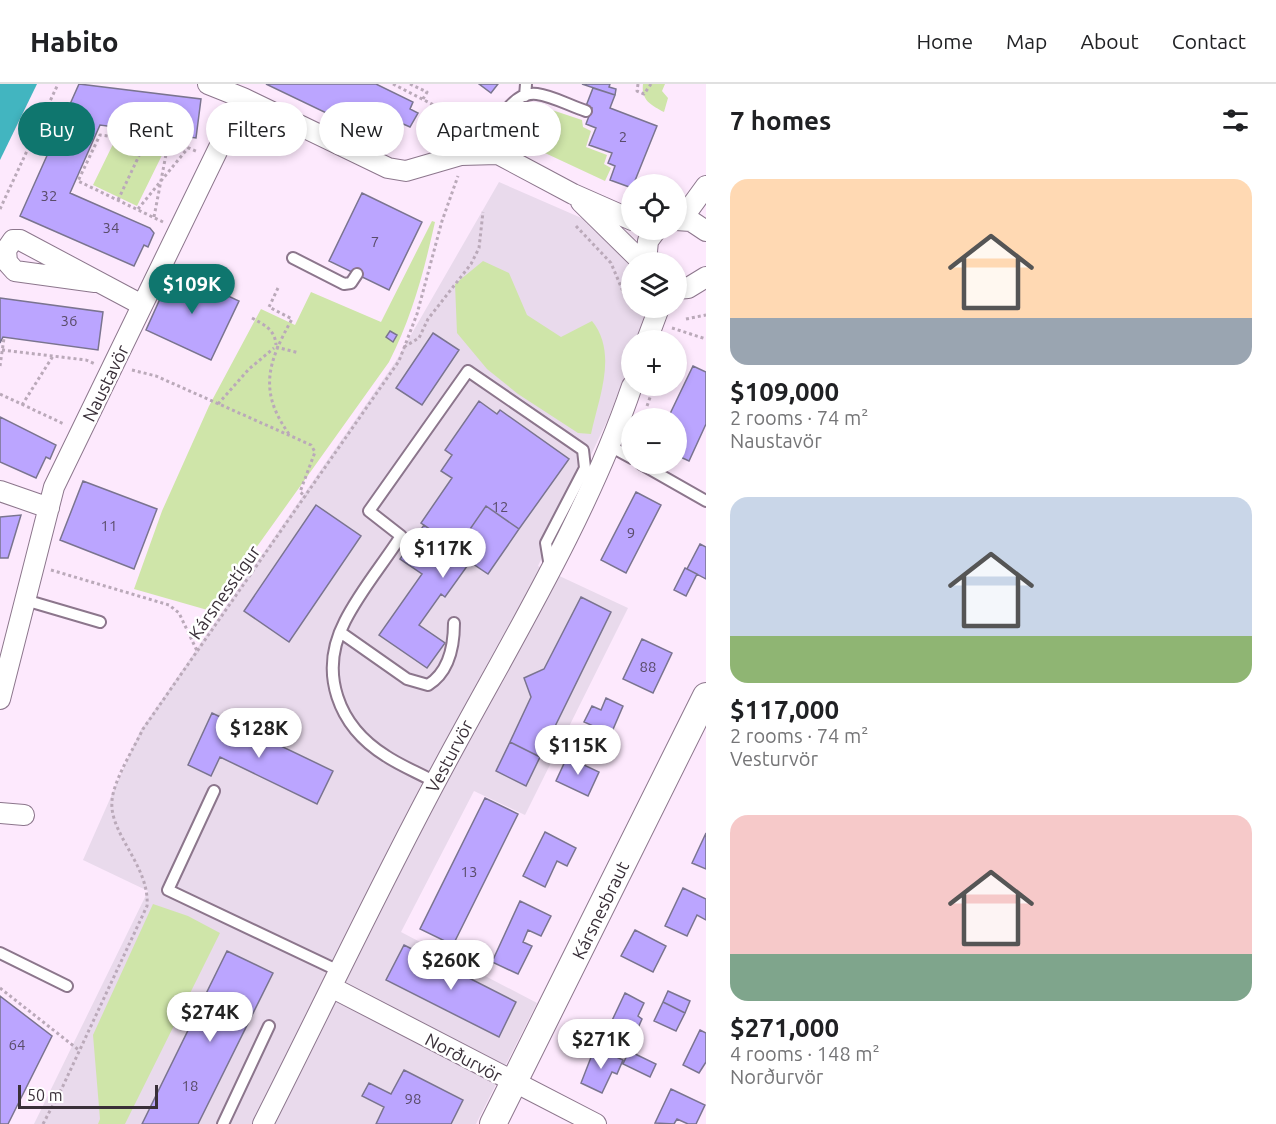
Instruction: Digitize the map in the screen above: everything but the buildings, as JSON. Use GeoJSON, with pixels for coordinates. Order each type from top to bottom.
{"type":"FeatureCollection","features":[{"type":"Feature","properties":{"kind":"street"},"geometry":{"type":"LineString","coordinates":[[208,84],[233,92],[388,168],[406,171],[467,156]]}},
{"type":"Feature","properties":{"kind":"street","name":"Naustavör"},"geometry":{"type":"LineString","coordinates":[[0,699],[54,487],[213,159],[233,92]]}},
{"type":"Feature","properties":{"kind":"street"},"geometry":{"type":"LineString","coordinates":[[503,156],[573,194],[621,215]]}},
{"type":"Feature","properties":{"kind":"street"},"geometry":{"type":"LineString","coordinates":[[687,209],[706,186]]}},
{"type":"Feature","properties":{"kind":"street"},"geometry":{"type":"LineString","coordinates":[[573,194],[634,252]]}},
{"type":"Feature","properties":{"kind":"street"},"geometry":{"type":"LineString","coordinates":[[687,220],[706,231]]}},
{"type":"Feature","properties":{"kind":"street"},"geometry":{"type":"LineString","coordinates":[[687,288],[706,277]]}},
{"type":"Feature","properties":{"kind":"street"},"geometry":{"type":"LineString","coordinates":[[95,282],[142,305]]}},
{"type":"Feature","properties":{"kind":"street","name":"Vesturvör"},"geometry":{"type":"LineString","coordinates":[[263,1124],[435,782],[550,568],[608,445],[628,396]]}},
{"type":"Feature","properties":{"kind":"street"},"geometry":{"type":"LineString","coordinates":[[0,491],[49,508]]}},
{"type":"Feature","properties":{"kind":"street","name":"Kársnesbraut"},"geometry":{"type":"LineString","coordinates":[[492,1124],[706,696]]}},
{"type":"Feature","properties":{"kind":"street"},"geometry":{"type":"LineString","coordinates":[[0,813],[24,815]]}},
{"type":"Feature","properties":{"kind":"street","name":"Norðurvör"},"geometry":{"type":"LineString","coordinates":[[337,980],[513,1083],[596,1124]]}},
{"type":"Feature","properties":{"kind":"lane"},"geometry":{"type":"LineString","coordinates":[[525,96],[526,84]]}},
{"type":"Feature","properties":{"kind":"lane"},"geometry":{"type":"LineString","coordinates":[[517,102],[525,96],[535,93],[585,111]]}},
{"type":"Feature","properties":{"kind":"lane"},"geometry":{"type":"LineString","coordinates":[[293,258],[344,284],[351,283],[357,274]]}},
{"type":"Feature","properties":{"kind":"lane"},"geometry":{"type":"LineString","coordinates":[[435,782],[385,756],[362,737],[343,714],[334,689],[332,665],[345,621],[401,536],[369,512],[468,371],[583,450],[585,468],[546,543],[550,568]]}},
{"type":"Feature","properties":{"kind":"lane"},"geometry":{"type":"LineString","coordinates":[[608,445],[621,452]]}},
{"type":"Feature","properties":{"kind":"lane"},"geometry":{"type":"LineString","coordinates":[[659,474],[706,501]]}},
{"type":"Feature","properties":{"kind":"lane"},"geometry":{"type":"LineString","coordinates":[[25,600],[100,622]]}},
{"type":"Feature","properties":{"kind":"lane"},"geometry":{"type":"LineString","coordinates":[[340,632],[407,679],[428,685],[436,680],[454,646],[454,623]]}},
{"type":"Feature","properties":{"kind":"lane"},"geometry":{"type":"LineString","coordinates":[[214,791],[168,890],[337,980]]}},
{"type":"Feature","properties":{"kind":"lane"},"geometry":{"type":"LineString","coordinates":[[0,953],[67,986]]}},
{"type":"Feature","properties":{"kind":"lane"},"geometry":{"type":"LineString","coordinates":[[223,1124],[269,1026]]}},
{"type":"Feature","properties":{"kind":"path"},"geometry":{"type":"LineString","coordinates":[[0,210],[58,84]]}},
{"type":"Feature","properties":{"kind":"path"},"geometry":{"type":"LineString","coordinates":[[393,84],[429,102]]}},
{"type":"Feature","properties":{"kind":"path"},"geometry":{"type":"LineString","coordinates":[[410,84],[426,92],[423,99]]}},
{"type":"Feature","properties":{"kind":"path"},"geometry":{"type":"LineString","coordinates":[[638,84],[637,91],[644,94],[651,84]]}},
{"type":"Feature","properties":{"kind":"path"},"geometry":{"type":"LineString","coordinates":[[107,136],[100,135],[78,181],[179,230]]}},
{"type":"Feature","properties":{"kind":"path"},"geometry":{"type":"LineString","coordinates":[[194,151],[213,159]]}},
{"type":"Feature","properties":{"kind":"path"},"geometry":{"type":"LineString","coordinates":[[118,200],[139,156]]}},
{"type":"Feature","properties":{"kind":"path"},"geometry":{"type":"LineString","coordinates":[[154,217],[166,156]]}},
{"type":"Feature","properties":{"kind":"path"},"geometry":{"type":"LineString","coordinates":[[137,209],[182,156]]}},
{"type":"Feature","properties":{"kind":"path","name":"Kársnesstígur"},"geometry":{"type":"LineString","coordinates":[[42,1124],[80,1051],[147,906],[140,867],[116,820],[112,809],[113,796],[144,729],[399,361],[420,305],[442,220],[474,156]]}},
{"type":"Feature","properties":{"kind":"path"},"geometry":{"type":"LineString","coordinates":[[404,347],[419,338],[428,319],[471,264],[479,248],[483,212]]}},
{"type":"Feature","properties":{"kind":"path"},"geometry":{"type":"LineString","coordinates":[[568,218],[611,263],[621,287]]}},
{"type":"Feature","properties":{"kind":"path"},"geometry":{"type":"LineString","coordinates":[[218,404],[249,369],[276,347],[292,319],[269,307],[278,288]]}},
{"type":"Feature","properties":{"kind":"path"},"geometry":{"type":"LineString","coordinates":[[686,319],[706,315]]}},
{"type":"Feature","properties":{"kind":"path"},"geometry":{"type":"LineString","coordinates":[[252,318],[275,335],[276,347],[270,375],[270,398],[275,415],[290,435]]}},
{"type":"Feature","properties":{"kind":"path"},"geometry":{"type":"LineString","coordinates":[[687,333],[706,339]]}},
{"type":"Feature","properties":{"kind":"path"},"geometry":{"type":"LineString","coordinates":[[0,366],[4,338]]}},
{"type":"Feature","properties":{"kind":"path"},"geometry":{"type":"LineString","coordinates":[[276,347],[298,353]]}},
{"type":"Feature","properties":{"kind":"path"},"geometry":{"type":"LineString","coordinates":[[2,350],[86,360],[156,376],[312,445],[315,452],[300,492],[306,497]]}},
{"type":"Feature","properties":{"kind":"path"},"geometry":{"type":"LineString","coordinates":[[22,405],[53,356]]}},
{"type":"Feature","properties":{"kind":"path"},"geometry":{"type":"LineString","coordinates":[[0,394],[81,432]]}},
{"type":"Feature","properties":{"kind":"path"},"geometry":{"type":"LineString","coordinates":[[34,565],[170,605],[179,614],[198,653]]}},
{"type":"Feature","properties":{"kind":"path"},"geometry":{"type":"LineString","coordinates":[[0,988],[80,1051]]}},
{"type":"Feature","properties":{"kind":"shaded area"},"geometry":{"type":"Polygon","coordinates":[[[499,182],[621,235],[621,240],[632,240],[660,252],[621,252],[621,318],[648,318],[643,330],[621,330],[621,386],[608,419],[538,566],[628,608],[525,815],[474,791],[401,932],[537,1003],[476,1124],[34,1124],[148,891],[83,860],[140,731],[396,361],[499,182]]]}},
{"type":"Feature","properties":{"kind":"green space"},"geometry":{"type":"Polygon","coordinates":[[[643,84],[665,84],[662,91],[668,98],[664,112],[645,98],[643,84]]]}},
{"type":"Feature","properties":{"kind":"green space"},"geometry":{"type":"Polygon","coordinates":[[[561,113],[582,120],[583,127],[591,131],[586,147],[607,155],[604,164],[611,168],[605,181],[551,156],[561,156],[561,113]]]}},
{"type":"Feature","properties":{"kind":"green space"},"geometry":{"type":"Polygon","coordinates":[[[107,156],[162,156],[137,206],[93,185],[107,156]]]}},
{"type":"Feature","properties":{"kind":"green space"},"geometry":{"type":"Polygon","coordinates":[[[432,221],[435,222],[416,294],[389,362],[211,611],[134,589],[162,511],[209,406],[261,309],[295,325],[311,292],[381,322],[432,221]]]}},
{"type":"Feature","properties":{"kind":"green space"},"geometry":{"type":"Polygon","coordinates":[[[483,261],[509,273],[527,315],[561,337],[592,321],[600,334],[605,361],[602,390],[591,434],[578,433],[518,394],[487,369],[457,333],[455,284],[483,261]]]}},
{"type":"Feature","properties":{"kind":"green space"},"geometry":{"type":"Polygon","coordinates":[[[153,904],[188,916],[220,933],[125,1124],[98,1124],[100,1119],[93,1035],[153,904]]]}},
{"type":"Feature","properties":{"kind":"water"},"geometry":{"type":"Polygon","coordinates":[[[0,84],[37,84],[28,102],[18,102],[18,123],[0,160],[0,84]]]}}]}
